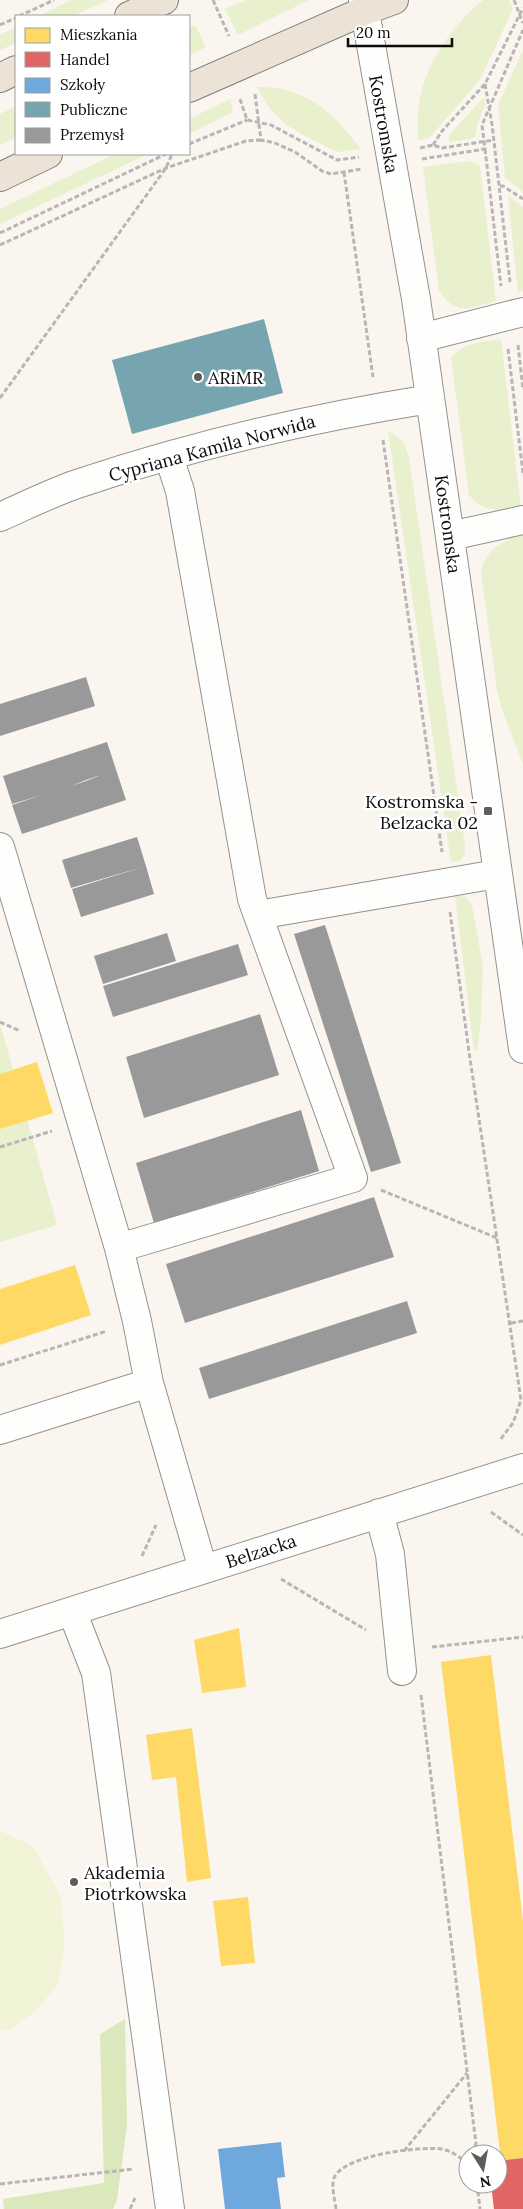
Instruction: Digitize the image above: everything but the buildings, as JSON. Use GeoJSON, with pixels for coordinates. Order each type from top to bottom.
{"type":"FeatureCollection","features":[{"type":"Feature","properties":{"kind":"main road"},"geometry":{"type":"LineString","coordinates":[[131,15],[164,0]]}},
{"type":"Feature","properties":{"kind":"main road"},"geometry":{"type":"LineString","coordinates":[[190,88],[364,5],[394,0]]}},
{"type":"Feature","properties":{"kind":"main road"},"geometry":{"type":"LineString","coordinates":[[0,78],[15,70]]}},
{"type":"Feature","properties":{"kind":"main road"},"geometry":{"type":"LineString","coordinates":[[0,176],[46,155]]}},
{"type":"Feature","properties":{"kind":"street","name":"Kostromska"},"geometry":{"type":"LineString","coordinates":[[364,5],[421,338],[523,1049]]}},
{"type":"Feature","properties":{"kind":"street"},"geometry":{"type":"LineString","coordinates":[[421,338],[514,315]]}},
{"type":"Feature","properties":{"kind":"street","name":"Cypriana Kamila Norwida"},"geometry":{"type":"LineString","coordinates":[[0,517],[76,484],[169,457],[296,424],[430,399]]}},
{"type":"Feature","properties":{"kind":"street"},"geometry":{"type":"LineString","coordinates":[[118,1248],[353,1178],[252,900],[180,490],[169,457]]}},
{"type":"Feature","properties":{"kind":"street"},"geometry":{"type":"LineString","coordinates":[[450,536],[523,520]]}},
{"type":"Feature","properties":{"kind":"street"},"geometry":{"type":"LineString","coordinates":[[0,847],[118,1248],[137,1321],[149,1383],[203,1569]]}},
{"type":"Feature","properties":{"kind":"street"},"geometry":{"type":"LineString","coordinates":[[258,915],[497,874]]}},
{"type":"Feature","properties":{"kind":"street"},"geometry":{"type":"LineString","coordinates":[[0,1430],[149,1383]]}},
{"type":"Feature","properties":{"kind":"street","name":"Belzacka"},"geometry":{"type":"LineString","coordinates":[[0,1634],[523,1468]]}},
{"type":"Feature","properties":{"kind":"street"},"geometry":{"type":"LineString","coordinates":[[379,1513],[390,1554],[411,1679]]}},
{"type":"Feature","properties":{"kind":"street"},"geometry":{"type":"LineString","coordinates":[[72,1611],[96,1673],[170,2209]]}},
{"type":"Feature","properties":{"kind":"path"},"geometry":{"type":"LineString","coordinates":[[22,15],[54,0]]}},
{"type":"Feature","properties":{"kind":"path"},"geometry":{"type":"LineString","coordinates":[[213,0],[256,95],[261,140]]}},
{"type":"Feature","properties":{"kind":"path"},"geometry":{"type":"LineString","coordinates":[[514,0],[523,24]]}},
{"type":"Feature","properties":{"kind":"path"},"geometry":{"type":"LineString","coordinates":[[433,145],[442,131],[485,84],[523,8]]}},
{"type":"Feature","properties":{"kind":"path"},"geometry":{"type":"LineString","coordinates":[[0,25],[15,18]]}},
{"type":"Feature","properties":{"kind":"path"},"geometry":{"type":"LineString","coordinates":[[501,290],[482,125],[523,30]]}},
{"type":"Feature","properties":{"kind":"path"},"geometry":{"type":"LineString","coordinates":[[485,84],[490,107],[500,186],[523,390]]}},
{"type":"Feature","properties":{"kind":"path"},"geometry":{"type":"LineString","coordinates":[[239,96],[247,120]]}},
{"type":"Feature","properties":{"kind":"path"},"geometry":{"type":"LineString","coordinates":[[190,144],[247,120],[270,125],[337,160],[390,158],[485,149]]}},
{"type":"Feature","properties":{"kind":"path"},"geometry":{"type":"LineString","coordinates":[[0,245],[166,168],[246,141],[261,140],[275,143],[294,152],[322,171],[331,174],[433,145],[442,148],[494,140]]}},
{"type":"Feature","properties":{"kind":"path"},"geometry":{"type":"LineString","coordinates":[[0,233],[164,155]]}},
{"type":"Feature","properties":{"kind":"path"},"geometry":{"type":"LineString","coordinates":[[0,398],[166,168],[172,155]]}},
{"type":"Feature","properties":{"kind":"path"},"geometry":{"type":"LineString","coordinates":[[500,186],[523,199]]}},
{"type":"Feature","properties":{"kind":"path"},"geometry":{"type":"LineString","coordinates":[[514,315],[523,473]]}},
{"type":"Feature","properties":{"kind":"path"},"geometry":{"type":"LineString","coordinates":[[0,1147],[55,1130]]}},
{"type":"Feature","properties":{"kind":"path"},"geometry":{"type":"LineString","coordinates":[[353,1178],[498,1238]]}},
{"type":"Feature","properties":{"kind":"path"},"geometry":{"type":"LineString","coordinates":[[0,1365],[137,1321]]}},
{"type":"Feature","properties":{"kind":"path"},"geometry":{"type":"LineString","coordinates":[[511,1323],[523,1321]]}},
{"type":"Feature","properties":{"kind":"path"},"geometry":{"type":"LineString","coordinates":[[411,1679],[468,2074],[476,2144]]}},
{"type":"Feature","properties":{"kind":"path"},"geometry":{"type":"LineString","coordinates":[[404,2151],[468,2074]]}},
{"type":"Feature","properties":{"kind":"path"},"geometry":{"type":"LineString","coordinates":[[336,2209],[333,2188],[334,2178],[342,2168],[351,2162],[372,2156],[404,2151],[442,2149],[458,2156]]}},
{"type":"Feature","properties":{"kind":"path"},"geometry":{"type":"LineString","coordinates":[[0,2184],[139,2169]]}},
{"type":"Feature","properties":{"kind":"path"},"geometry":{"type":"LineString","coordinates":[[478,2194],[480,2209]]}},
{"type":"Feature","properties":{"kind":"green space"},"geometry":{"type":"Polygon","coordinates":[[[72,0],[108,0],[75,15],[40,15],[72,0]]]}},
{"type":"Feature","properties":{"kind":"green space"},"geometry":{"type":"Polygon","coordinates":[[[247,0],[309,0],[238,35],[225,9],[247,0]]]}},
{"type":"Feature","properties":{"kind":"green space"},"geometry":{"type":"Polygon","coordinates":[[[483,0],[509,0],[513,9],[480,80],[429,138],[418,141],[419,103],[427,74],[451,33],[483,0]]]}},
{"type":"Feature","properties":{"kind":"green space"},"geometry":{"type":"Polygon","coordinates":[[[195,25],[206,47],[190,55],[190,28],[195,25]]]}},
{"type":"Feature","properties":{"kind":"green space"},"geometry":{"type":"Polygon","coordinates":[[[15,28],[15,43],[0,50],[0,35],[15,28]]]}},
{"type":"Feature","properties":{"kind":"green space"},"geometry":{"type":"Polygon","coordinates":[[[523,50],[523,192],[505,178],[498,105],[523,50]]]}},
{"type":"Feature","properties":{"kind":"green space"},"geometry":{"type":"Polygon","coordinates":[[[257,87],[290,91],[317,104],[340,124],[361,149],[337,152],[303,135],[285,124],[270,109],[257,87]]]}},
{"type":"Feature","properties":{"kind":"green space"},"geometry":{"type":"Polygon","coordinates":[[[484,97],[485,105],[475,137],[449,142],[449,135],[484,97]]]}},
{"type":"Feature","properties":{"kind":"green space"},"geometry":{"type":"Polygon","coordinates":[[[230,99],[233,110],[231,113],[190,134],[190,119],[230,99]]]}},
{"type":"Feature","properties":{"kind":"green space"},"geometry":{"type":"Polygon","coordinates":[[[15,106],[15,138],[0,145],[0,114],[15,106]]]}},
{"type":"Feature","properties":{"kind":"green space"},"geometry":{"type":"Polygon","coordinates":[[[113,155],[146,155],[0,224],[0,209],[113,155]]]}},
{"type":"Feature","properties":{"kind":"green space"},"geometry":{"type":"Polygon","coordinates":[[[469,161],[480,165],[496,301],[464,308],[452,305],[439,291],[423,167],[469,161]]]}},
{"type":"Feature","properties":{"kind":"green space"},"geometry":{"type":"Polygon","coordinates":[[[508,195],[523,207],[523,291],[518,293],[508,195]]]}},
{"type":"Feature","properties":{"kind":"green space"},"geometry":{"type":"Polygon","coordinates":[[[501,339],[521,509],[493,510],[480,505],[469,495],[451,358],[467,346],[501,339]]]}},
{"type":"Feature","properties":{"kind":"green space"},"geometry":{"type":"Polygon","coordinates":[[[388,430],[404,443],[409,458],[465,845],[465,855],[459,861],[451,862],[388,430]]]}},
{"type":"Feature","properties":{"kind":"green space"},"geometry":{"type":"Polygon","coordinates":[[[523,535],[523,764],[501,707],[497,690],[481,573],[490,552],[502,543],[523,535]]]}},
{"type":"Feature","properties":{"kind":"green space"},"geometry":{"type":"Polygon","coordinates":[[[455,896],[465,897],[472,905],[483,967],[481,1019],[477,1051],[474,1051],[455,896]]]}},
{"type":"Feature","properties":{"kind":"green space"},"geometry":{"type":"Polygon","coordinates":[[[0,1023],[57,1225],[0,1242],[0,1023]]]}},
{"type":"Feature","properties":{"kind":"green space"},"geometry":{"type":"Polygon","coordinates":[[[0,1831],[33,1846],[61,1897],[65,1945],[58,1985],[32,2014],[11,2029],[0,2031],[0,1831]]]}},
{"type":"Feature","properties":{"kind":"green space"},"geometry":{"type":"Polygon","coordinates":[[[125,2019],[127,2124],[117,2200],[113,2209],[4,2209],[3,2199],[104,2183],[100,2034],[125,2019]]]}},
{"type":"Feature","properties":{"kind":"place","name":"ARiMR"},"geometry":{"type":"Point","coordinates":[198,377]}},
{"type":"Feature","properties":{"kind":"place","name":"Kostromska - Belzacka 02"},"geometry":{"type":"Point","coordinates":[488,811]}},
{"type":"Feature","properties":{"kind":"place","name":"Akademia Piotrkowska"},"geometry":{"type":"Point","coordinates":[74,1882]}}]}
